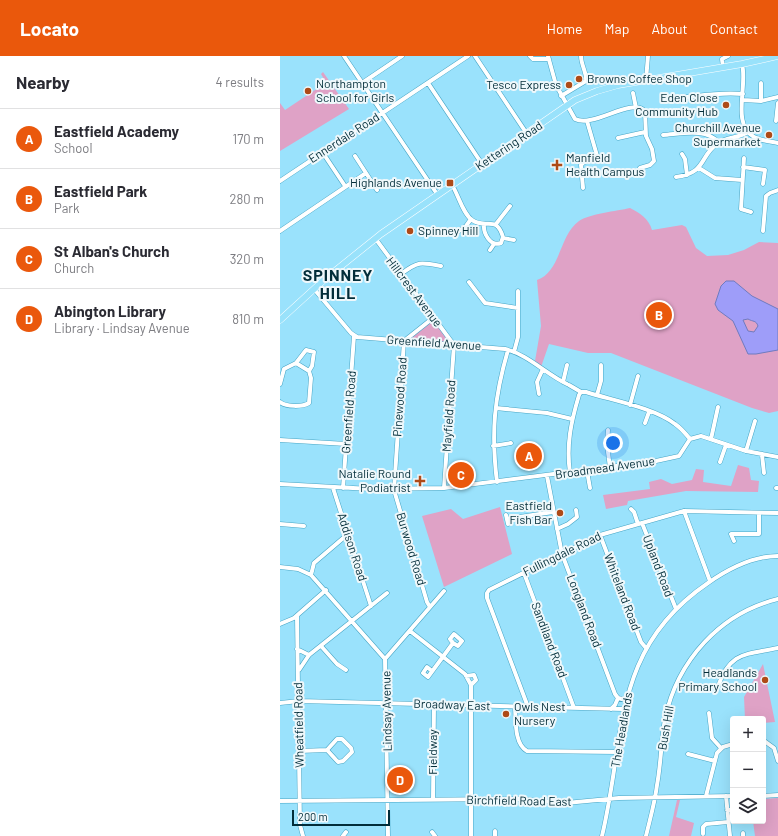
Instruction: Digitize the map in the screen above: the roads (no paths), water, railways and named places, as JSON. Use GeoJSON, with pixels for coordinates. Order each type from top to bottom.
{"type":"FeatureCollection","features":[{"type":"Feature","properties":{"kind":"main road","name":"Kettering Road"},"geometry":{"type":"LineString","coordinates":[[280,320],[314,289],[375,238],[568,105],[598,90],[778,56]]}},
{"type":"Feature","properties":{"kind":"street"},"geometry":{"type":"LineString","coordinates":[[344,56],[437,194]]}},
{"type":"Feature","properties":{"kind":"street"},"geometry":{"type":"LineString","coordinates":[[362,83],[402,56]]}},
{"type":"Feature","properties":{"kind":"street","name":"Ennerdale Road"},"geometry":{"type":"LineString","coordinates":[[280,181],[468,56]]}},
{"type":"Feature","properties":{"kind":"street"},"geometry":{"type":"LineString","coordinates":[[475,56],[527,134]]}},
{"type":"Feature","properties":{"kind":"street"},"geometry":{"type":"LineString","coordinates":[[530,56],[533,59],[548,58],[560,96],[568,105],[570,112],[575,119],[587,121],[622,110],[642,108],[646,113],[645,132],[654,161],[652,164],[640,168]]}},
{"type":"Feature","properties":{"kind":"street"},"geometry":{"type":"LineString","coordinates":[[560,96],[586,81],[581,63],[581,56]]}},
{"type":"Feature","properties":{"kind":"street"},"geometry":{"type":"LineString","coordinates":[[646,80],[648,56]]}},
{"type":"Feature","properties":{"kind":"street"},"geometry":{"type":"LineString","coordinates":[[723,67],[724,56]]}},
{"type":"Feature","properties":{"kind":"street"},"geometry":{"type":"LineString","coordinates":[[760,56],[766,59]]}},
{"type":"Feature","properties":{"kind":"street"},"geometry":{"type":"LineString","coordinates":[[742,64],[744,75],[742,118],[748,132],[758,139],[778,143]]}},
{"type":"Feature","properties":{"kind":"street"},"geometry":{"type":"LineString","coordinates":[[428,83],[482,164]]}},
{"type":"Feature","properties":{"kind":"street"},"geometry":{"type":"LineString","coordinates":[[760,83],[761,101]]}},
{"type":"Feature","properties":{"kind":"street"},"geometry":{"type":"LineString","coordinates":[[633,93],[636,108]]}},
{"type":"Feature","properties":{"kind":"street"},"geometry":{"type":"LineString","coordinates":[[664,99],[696,97],[717,93],[743,94]]}},
{"type":"Feature","properties":{"kind":"street"},"geometry":{"type":"LineString","coordinates":[[743,100],[761,101],[778,98]]}},
{"type":"Feature","properties":{"kind":"street"},"geometry":{"type":"LineString","coordinates":[[776,121],[778,103]]}},
{"type":"Feature","properties":{"kind":"street"},"geometry":{"type":"LineString","coordinates":[[583,188],[580,165],[584,162],[598,159],[587,121]]}},
{"type":"Feature","properties":{"kind":"street"},"geometry":{"type":"LineString","coordinates":[[618,138],[645,132]]}},
{"type":"Feature","properties":{"kind":"street"},"geometry":{"type":"LineString","coordinates":[[676,177],[687,175],[699,168],[718,143],[748,132]]}},
{"type":"Feature","properties":{"kind":"street"},"geometry":{"type":"LineString","coordinates":[[663,135],[706,134],[713,136],[718,143]]}},
{"type":"Feature","properties":{"kind":"street"},"geometry":{"type":"LineString","coordinates":[[323,153],[345,186]]}},
{"type":"Feature","properties":{"kind":"street"},"geometry":{"type":"LineString","coordinates":[[682,154],[685,159],[687,175]]}},
{"type":"Feature","properties":{"kind":"street"},"geometry":{"type":"LineString","coordinates":[[355,156],[377,190]]}},
{"type":"Feature","properties":{"kind":"street"},"geometry":{"type":"LineString","coordinates":[[744,158],[741,210],[750,212]]}},
{"type":"Feature","properties":{"kind":"street"},"geometry":{"type":"LineString","coordinates":[[699,168],[716,178],[742,180]]}},
{"type":"Feature","properties":{"kind":"street"},"geometry":{"type":"LineString","coordinates":[[744,168],[765,170],[763,184]]}},
{"type":"Feature","properties":{"kind":"street"},"geometry":{"type":"LineString","coordinates":[[280,230],[366,173]]}},
{"type":"Feature","properties":{"kind":"street"},"geometry":{"type":"LineString","coordinates":[[452,185],[466,214],[471,220],[484,224],[496,224]]}},
{"type":"Feature","properties":{"kind":"street"},"geometry":{"type":"LineString","coordinates":[[763,231],[766,196],[770,192],[778,190]]}},
{"type":"Feature","properties":{"kind":"street"},"geometry":{"type":"LineString","coordinates":[[496,224],[510,206]]}},
{"type":"Feature","properties":{"kind":"street"},"geometry":{"type":"LineString","coordinates":[[455,234],[466,226],[471,220]]}},
{"type":"Feature","properties":{"kind":"street"},"geometry":{"type":"LineString","coordinates":[[484,224],[486,235],[494,244]]}},
{"type":"Feature","properties":{"kind":"street"},"geometry":{"type":"LineString","coordinates":[[496,224],[503,238]]}},
{"type":"Feature","properties":{"kind":"street","name":"Hillcrest Avenue"},"geometry":{"type":"LineString","coordinates":[[375,238],[454,345]]}},
{"type":"Feature","properties":{"kind":"street"},"geometry":{"type":"LineString","coordinates":[[490,250],[494,244],[501,243],[503,238]]}},
{"type":"Feature","properties":{"kind":"street"},"geometry":{"type":"LineString","coordinates":[[503,238],[514,240]]}},
{"type":"Feature","properties":{"kind":"street"},"geometry":{"type":"LineString","coordinates":[[402,274],[414,264],[423,262],[441,266]]}},
{"type":"Feature","properties":{"kind":"street"},"geometry":{"type":"LineString","coordinates":[[469,282],[485,303],[518,308]]}},
{"type":"Feature","properties":{"kind":"street"},"geometry":{"type":"LineString","coordinates":[[314,289],[354,336]]}},
{"type":"Feature","properties":{"kind":"street"},"geometry":{"type":"LineString","coordinates":[[514,352],[518,337],[518,291]]}},
{"type":"Feature","properties":{"kind":"street","name":"Pinewood Road"},"geometry":{"type":"LineString","coordinates":[[394,490],[404,341],[433,318]]}},
{"type":"Feature","properties":{"kind":"street","name":"Greenfield Avenue"},"geometry":{"type":"LineString","coordinates":[[354,336],[508,350],[514,352],[542,371],[581,392],[597,395],[630,405],[672,422],[690,439]]}},
{"type":"Feature","properties":{"kind":"street","name":"Greenfield Road"},"geometry":{"type":"LineString","coordinates":[[343,488],[354,336]]}},
{"type":"Feature","properties":{"kind":"street","name":"Mayfield Road"},"geometry":{"type":"LineString","coordinates":[[444,488],[454,345]]}},
{"type":"Feature","properties":{"kind":"street"},"geometry":{"type":"LineString","coordinates":[[280,384],[284,369],[296,363],[306,350],[312,351],[314,356],[312,366],[309,371],[310,385],[308,404],[304,406],[280,402]]}},
{"type":"Feature","properties":{"kind":"street"},"geometry":{"type":"LineString","coordinates":[[497,482],[493,446],[496,408],[500,379],[508,350]]}},
{"type":"Feature","properties":{"kind":"street"},"geometry":{"type":"LineString","coordinates":[[296,363],[309,371]]}},
{"type":"Feature","properties":{"kind":"street"},"geometry":{"type":"LineString","coordinates":[[562,382],[567,365]]}},
{"type":"Feature","properties":{"kind":"street"},"geometry":{"type":"LineString","coordinates":[[597,395],[601,381],[601,365]]}},
{"type":"Feature","properties":{"kind":"street"},"geometry":{"type":"LineString","coordinates":[[539,395],[537,382],[542,371]]}},
{"type":"Feature","properties":{"kind":"street"},"geometry":{"type":"LineString","coordinates":[[630,405],[638,376]]}},
{"type":"Feature","properties":{"kind":"street"},"geometry":{"type":"LineString","coordinates":[[570,473],[568,446],[572,419],[581,392]]}},
{"type":"Feature","properties":{"kind":"street"},"geometry":{"type":"LineString","coordinates":[[711,439],[718,407]]}},
{"type":"Feature","properties":{"kind":"street"},"geometry":{"type":"LineString","coordinates":[[496,408],[551,414],[572,419]]}},
{"type":"Feature","properties":{"kind":"street"},"geometry":{"type":"LineString","coordinates":[[645,423],[649,412]]}},
{"type":"Feature","properties":{"kind":"street"},"geometry":{"type":"LineString","coordinates":[[746,451],[755,421]]}},
{"type":"Feature","properties":{"kind":"street"},"geometry":{"type":"LineString","coordinates":[[608,430],[607,444],[610,468]]}},
{"type":"Feature","properties":{"kind":"street"},"geometry":{"type":"LineString","coordinates":[[690,439],[701,436],[746,451],[778,457]]}},
{"type":"Feature","properties":{"kind":"street","name":"Broadmead Avenue"},"geometry":{"type":"LineString","coordinates":[[280,484],[333,488],[394,490],[444,488],[588,471],[676,457],[682,453],[690,439]]}},
{"type":"Feature","properties":{"kind":"street"},"geometry":{"type":"LineString","coordinates":[[280,440],[346,444]]}},
{"type":"Feature","properties":{"kind":"street"},"geometry":{"type":"LineString","coordinates":[[493,446],[511,443]]}},
{"type":"Feature","properties":{"kind":"street"},"geometry":{"type":"LineString","coordinates":[[720,462],[726,445]]}},
{"type":"Feature","properties":{"kind":"street"},"geometry":{"type":"LineString","coordinates":[[762,455],[764,473]]}},
{"type":"Feature","properties":{"kind":"street"},"geometry":{"type":"LineString","coordinates":[[588,471],[590,488]]}},
{"type":"Feature","properties":{"kind":"street","name":"Longland Road"},"geometry":{"type":"LineString","coordinates":[[547,476],[562,554],[618,698]]}},
{"type":"Feature","properties":{"kind":"street","name":"Addison Road"},"geometry":{"type":"LineString","coordinates":[[333,488],[371,606]]}},
{"type":"Feature","properties":{"kind":"street","name":"Burwood Road"},"geometry":{"type":"LineString","coordinates":[[394,490],[430,608]]}},
{"type":"Feature","properties":{"kind":"street","name":"Upland Road"},"geometry":{"type":"LineString","coordinates":[[631,509],[640,523],[676,609]]}},
{"type":"Feature","properties":{"kind":"street"},"geometry":{"type":"LineString","coordinates":[[557,529],[568,524],[577,517],[576,510]]}},
{"type":"Feature","properties":{"kind":"street"},"geometry":{"type":"LineString","coordinates":[[684,511],[710,581]]}},
{"type":"Feature","properties":{"kind":"street","name":"Fullingdale Road"},"geometry":{"type":"LineString","coordinates":[[528,707],[487,595],[491,589],[600,535],[684,511],[778,513]]}},
{"type":"Feature","properties":{"kind":"street"},"geometry":{"type":"LineString","coordinates":[[507,519],[553,512]]}},
{"type":"Feature","properties":{"kind":"street"},"geometry":{"type":"LineString","coordinates":[[734,541],[731,534],[759,534],[759,512]]}},
{"type":"Feature","properties":{"kind":"street"},"geometry":{"type":"LineString","coordinates":[[280,524],[304,526]]}},
{"type":"Feature","properties":{"kind":"street"},"geometry":{"type":"LineString","coordinates":[[311,575],[314,563],[348,534]]}},
{"type":"Feature","properties":{"kind":"street","name":"Whiteland Road"},"geometry":{"type":"LineString","coordinates":[[600,535],[641,642],[646,648]]}},
{"type":"Feature","properties":{"kind":"street","name":"The Headlands"},"geometry":{"type":"LineString","coordinates":[[602,836],[610,799],[623,709],[634,671],[646,648],[658,629],[676,609],[710,581],[740,565],[778,556]]}},
{"type":"Feature","properties":{"kind":"street","name":"Lindsay Avenue"},"geometry":{"type":"LineString","coordinates":[[280,567],[298,569],[311,575],[326,590],[385,659],[388,836]]}},
{"type":"Feature","properties":{"kind":"street","name":"Sandiland Road"},"geometry":{"type":"LineString","coordinates":[[524,573],[574,708]]}},
{"type":"Feature","properties":{"kind":"street"},"geometry":{"type":"LineString","coordinates":[[280,624],[297,616],[326,590]]}},
{"type":"Feature","properties":{"kind":"street"},"geometry":{"type":"LineString","coordinates":[[385,659],[444,591]]}},
{"type":"Feature","properties":{"kind":"street"},"geometry":{"type":"LineString","coordinates":[[299,670],[309,655],[387,593]]}},
{"type":"Feature","properties":{"kind":"street","name":"Bush Hill"},"geometry":{"type":"LineString","coordinates":[[646,836],[655,797],[665,719],[680,676],[693,656],[723,625],[749,608],[778,599]]}},
{"type":"Feature","properties":{"kind":"street","name":"Wheatfield Road"},"geometry":{"type":"LineString","coordinates":[[297,616],[296,649],[299,670],[300,828],[303,836]]}},
{"type":"Feature","properties":{"kind":"street"},"geometry":{"type":"LineString","coordinates":[[410,631],[466,676],[471,686],[471,836]]}},
{"type":"Feature","properties":{"kind":"street"},"geometry":{"type":"LineString","coordinates":[[432,671],[453,643]]}},
{"type":"Feature","properties":{"kind":"street"},"geometry":{"type":"LineString","coordinates":[[321,646],[337,664],[346,670]]}},
{"type":"Feature","properties":{"kind":"street"},"geometry":{"type":"LineString","coordinates":[[718,683],[726,668],[739,656],[778,648]]}},
{"type":"Feature","properties":{"kind":"street"},"geometry":{"type":"LineString","coordinates":[[296,649],[309,655]]}},
{"type":"Feature","properties":{"kind":"street"},"geometry":{"type":"LineString","coordinates":[[466,676],[474,676],[476,680],[471,686]]}},
{"type":"Feature","properties":{"kind":"street"},"geometry":{"type":"LineString","coordinates":[[610,709],[616,705],[618,698],[626,700]]}},
{"type":"Feature","properties":{"kind":"street","name":"Broadway East"},"geometry":{"type":"LineString","coordinates":[[280,703],[299,701],[623,709]]}},
{"type":"Feature","properties":{"kind":"street","name":"Fieldway"},"geometry":{"type":"LineString","coordinates":[[433,799],[434,705]]}},
{"type":"Feature","properties":{"kind":"street"},"geometry":{"type":"LineString","coordinates":[[515,707],[518,741],[522,748],[526,750],[617,752]]}},
{"type":"Feature","properties":{"kind":"street"},"geometry":{"type":"LineString","coordinates":[[709,713],[712,738],[721,748]]}},
{"type":"Feature","properties":{"kind":"street"},"geometry":{"type":"LineString","coordinates":[[299,751],[327,750],[337,739],[342,739],[351,748],[352,752],[343,761],[338,762],[327,750]]}},
{"type":"Feature","properties":{"kind":"street"},"geometry":{"type":"LineString","coordinates":[[766,742],[774,748],[778,761]]}},
{"type":"Feature","properties":{"kind":"street"},"geometry":{"type":"LineString","coordinates":[[706,796],[715,761],[721,748],[730,745]]}},
{"type":"Feature","properties":{"kind":"street"},"geometry":{"type":"LineString","coordinates":[[688,754],[715,761]]}},
{"type":"Feature","properties":{"kind":"street"},"geometry":{"type":"LineString","coordinates":[[766,796],[778,795]]}},
{"type":"Feature","properties":{"kind":"street"},"geometry":{"type":"LineString","coordinates":[[726,796],[730,836]]}},
{"type":"Feature","properties":{"kind":"street","name":"Birchfield Road East"},"geometry":{"type":"LineString","coordinates":[[280,801],[524,799],[566,803],[655,797],[730,796]]}},
{"type":"Feature","properties":{"kind":"street"},"geometry":{"type":"LineString","coordinates":[[698,824],[703,826],[728,822]]}},
{"type":"Feature","properties":{"kind":"street"},"geometry":{"type":"LineString","coordinates":[[703,826],[703,834]]}},
{"type":"Feature","properties":{"kind":"street"},"geometry":{"type":"LineString","coordinates":[[495,830],[495,836]]}},
{"type":"Feature","properties":{"kind":"street"},"geometry":{"type":"LineString","coordinates":[[343,836],[346,832]]}},
{"type":"Feature","properties":{"kind":"place","name":"Browns Coffee Shop"},"geometry":{"type":"Point","coordinates":[579,79]}},
{"type":"Feature","properties":{"kind":"place","name":"Tesco Express"},"geometry":{"type":"Point","coordinates":[569,85]}},
{"type":"Feature","properties":{"kind":"place","name":"Northampton School for Girls"},"geometry":{"type":"Point","coordinates":[308,91]}},
{"type":"Feature","properties":{"kind":"place","name":"Eden Close Community Hub"},"geometry":{"type":"Point","coordinates":[726,105]}},
{"type":"Feature","properties":{"kind":"place","name":"Churchill Avenue Supermarket"},"geometry":{"type":"Point","coordinates":[769,135]}},
{"type":"Feature","properties":{"kind":"place","name":"Manfield Health Campus"},"geometry":{"type":"Point","coordinates":[557,165]}},
{"type":"Feature","properties":{"kind":"place","name":"Highlands Avenue"},"geometry":{"type":"Point","coordinates":[450,183]}},
{"type":"Feature","properties":{"kind":"place","name":"Spinney Hill"},"geometry":{"type":"Point","coordinates":[410,231]}},
{"type":"Feature","properties":{"kind":"place","name":"Eastfield Park"},"geometry":{"type":"Point","coordinates":[659,315]}},
{"type":"Feature","properties":{"kind":"place","name":"Eastfield Academy"},"geometry":{"type":"Point","coordinates":[529,456]}},
{"type":"Feature","properties":{"kind":"place","name":"St Alban's Church"},"geometry":{"type":"Point","coordinates":[461,475]}},
{"type":"Feature","properties":{"kind":"place","name":"Natalie Round Podiatrist"},"geometry":{"type":"Point","coordinates":[420,481]}},
{"type":"Feature","properties":{"kind":"place","name":"Eastfield Fish Bar"},"geometry":{"type":"Point","coordinates":[560,513]}},
{"type":"Feature","properties":{"kind":"place","name":"Headlands Primary School"},"geometry":{"type":"Point","coordinates":[765,680]}},
{"type":"Feature","properties":{"kind":"place","name":"Owls Nest Nursery"},"geometry":{"type":"Point","coordinates":[506,714]}},
{"type":"Feature","properties":{"kind":"place","name":"Abington Library"},"geometry":{"type":"Point","coordinates":[400,780]}},
{"type":"Feature","properties":{"kind":"district","name":"SPINNEY HILL"},"geometry":{"type":"Point","coordinates":[338,284]}}]}
